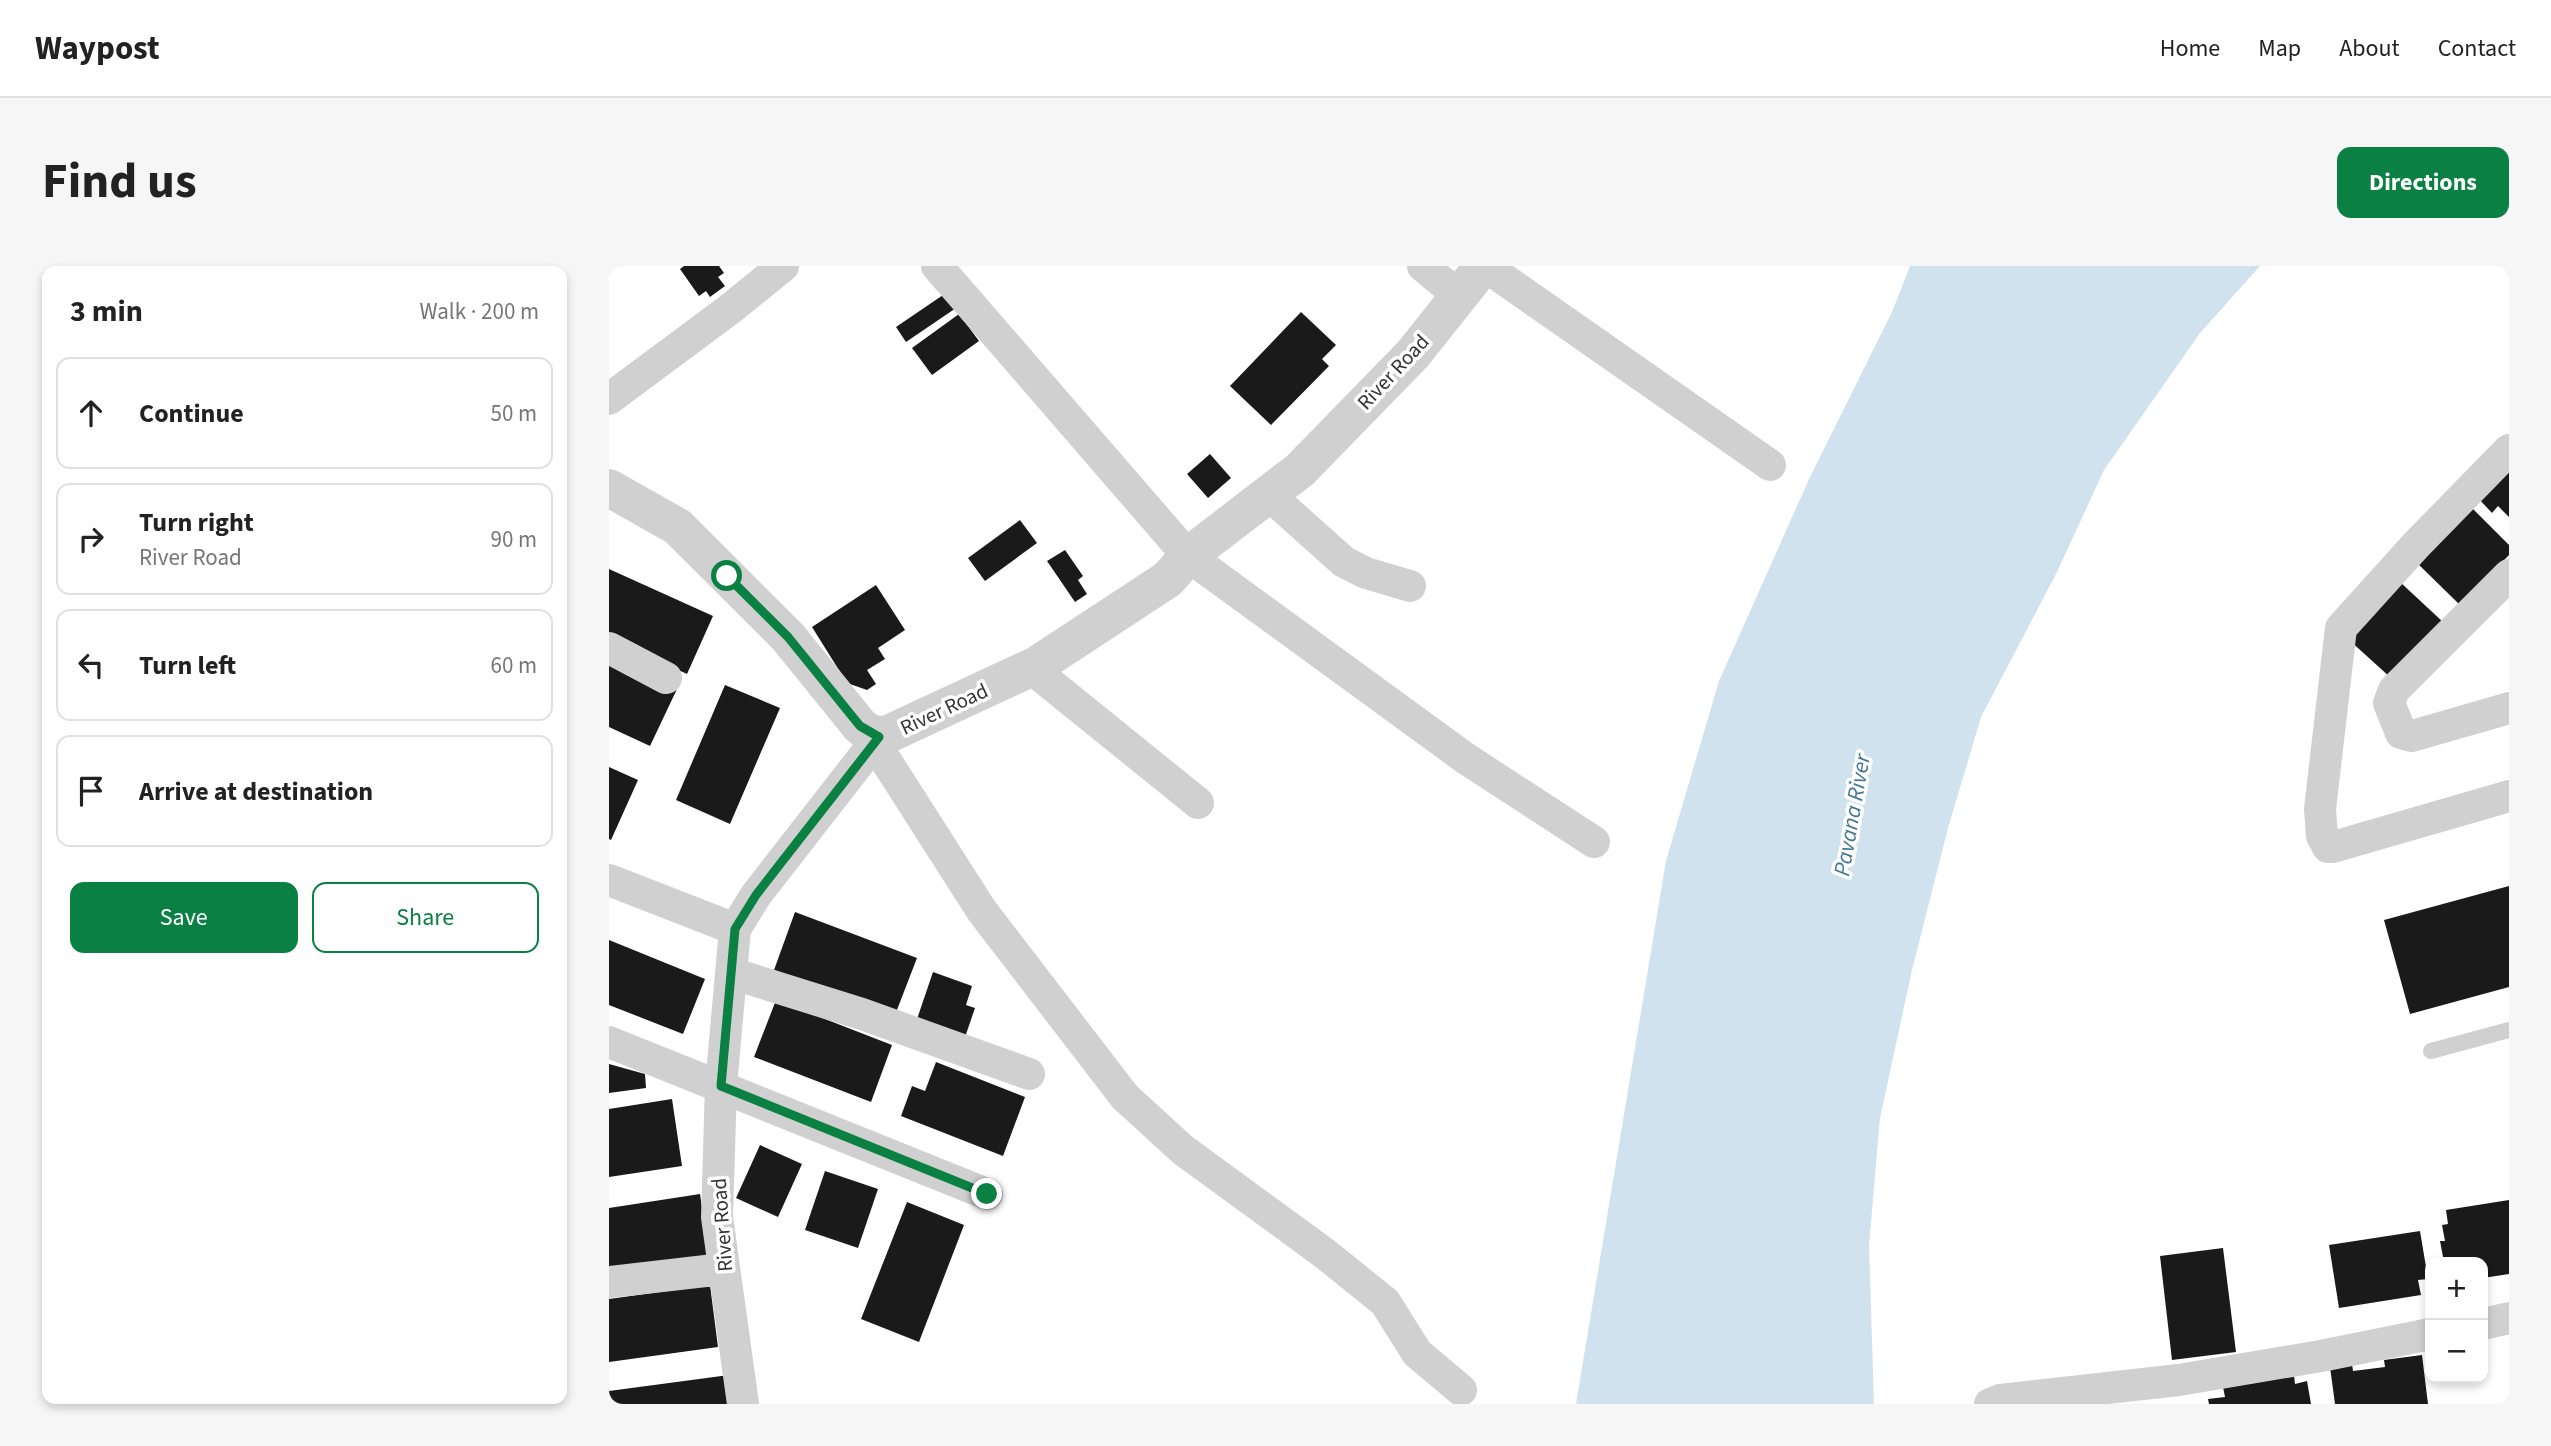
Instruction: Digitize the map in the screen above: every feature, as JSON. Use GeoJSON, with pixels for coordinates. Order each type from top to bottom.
{"type":"FeatureCollection","features":[{"type":"Feature","properties":{"kind":"street"},"geometry":{"type":"LineString","coordinates":[[609,399],[783,266]]}},
{"type":"Feature","properties":{"kind":"street"},"geometry":{"type":"LineString","coordinates":[[937,266],[1188,556],[1465,758],[1594,842]]}},
{"type":"Feature","properties":{"kind":"street"},"geometry":{"type":"LineString","coordinates":[[1423,266],[1459,296]]}},
{"type":"Feature","properties":{"kind":"street"},"geometry":{"type":"LineString","coordinates":[[1484,266],[1770,465]]}},
{"type":"Feature","properties":{"kind":"street","name":"River Road"},"geometry":{"type":"LineString","coordinates":[[743,1404],[717,1217],[721,1086],[735,929],[756,895],[876,739],[1031,668],[1168,579],[1188,556],[1300,470],[1413,354],[1484,266]]}},
{"type":"Feature","properties":{"kind":"street"},"geometry":{"type":"LineString","coordinates":[[2509,450],[2417,544],[2341,628],[2320,810],[2322,836],[2327,847],[2333,848],[2509,796]]}},
{"type":"Feature","properties":{"kind":"street"},"geometry":{"type":"LineString","coordinates":[[609,488],[678,527],[788,637],[860,726],[876,739],[982,911],[1125,1097],[1182,1150],[1324,1253],[1385,1302],[1417,1353],[1461,1390]]}},
{"type":"Feature","properties":{"kind":"street"},"geometry":{"type":"LineString","coordinates":[[1268,494],[1344,562],[1366,573],[1410,586]]}},
{"type":"Feature","properties":{"kind":"street"},"geometry":{"type":"LineString","coordinates":[[2509,575],[2395,690],[2389,703],[2401,733],[2412,736],[2509,708]]}},
{"type":"Feature","properties":{"kind":"street"},"geometry":{"type":"LineString","coordinates":[[609,648],[666,678]]}},
{"type":"Feature","properties":{"kind":"street"},"geometry":{"type":"LineString","coordinates":[[1031,668],[1198,803]]}},
{"type":"Feature","properties":{"kind":"street"},"geometry":{"type":"LineString","coordinates":[[609,880],[735,929]]}},
{"type":"Feature","properties":{"kind":"street"},"geometry":{"type":"LineString","coordinates":[[731,973],[862,1014],[1029,1074]]}},
{"type":"Feature","properties":{"kind":"street"},"geometry":{"type":"LineString","coordinates":[[609,1042],[987,1194]]}},
{"type":"Feature","properties":{"kind":"street"},"geometry":{"type":"LineString","coordinates":[[609,1282],[723,1269]]}},
{"type":"Feature","properties":{"kind":"street"},"geometry":{"type":"LineString","coordinates":[[2488,1323],[2509,1318]]}},
{"type":"Feature","properties":{"kind":"street"},"geometry":{"type":"LineString","coordinates":[[1990,1404],[2179,1380],[2425,1335]]}},
{"type":"Feature","properties":{"kind":"lane"},"geometry":{"type":"LineString","coordinates":[[2431,1051],[2509,1030]]}},
{"type":"Feature","properties":{"kind":"water","name":"Pavana River"},"geometry":{"type":"Polygon","coordinates":[[[1910,266],[2260,266],[2200,333],[2104,470],[2057,572],[1981,717],[1948,828],[1912,970],[1880,1118],[1869,1245],[1874,1404],[1576,1404],[1666,861],[1719,681],[1810,477],[1892,312],[1910,266]]]}},
{"type":"Feature","properties":{"kind":"building"},"geometry":{"type":"Polygon","coordinates":[[[684,266],[719,266],[724,273],[718,277],[725,286],[710,297],[706,291],[699,296],[680,269],[684,266]]]}},
{"type":"Feature","properties":{"kind":"building"},"geometry":{"type":"Polygon","coordinates":[[[946,293],[956,308],[906,342],[896,327],[946,293]]]}},
{"type":"Feature","properties":{"kind":"building"},"geometry":{"type":"Polygon","coordinates":[[[1301,312],[1336,345],[1322,359],[1329,366],[1271,425],[1230,386],[1301,312]]]}},
{"type":"Feature","properties":{"kind":"building"},"geometry":{"type":"Polygon","coordinates":[[[959,314],[979,341],[932,375],[912,348],[959,314]]]}},
{"type":"Feature","properties":{"kind":"building"},"geometry":{"type":"Polygon","coordinates":[[[1210,454],[1231,478],[1208,498],[1187,474],[1210,454]]]}},
{"type":"Feature","properties":{"kind":"building"},"geometry":{"type":"Polygon","coordinates":[[[2509,465],[2509,517],[2498,506],[2492,513],[2478,498],[2509,465]]]}},
{"type":"Feature","properties":{"kind":"building"},"geometry":{"type":"Polygon","coordinates":[[[2470,506],[2509,545],[2509,555],[2460,605],[2415,561],[2470,506]]]}},
{"type":"Feature","properties":{"kind":"building"},"geometry":{"type":"Polygon","coordinates":[[[1020,520],[1037,543],[985,581],[968,558],[1020,520]]]}},
{"type":"Feature","properties":{"kind":"building"},"geometry":{"type":"Polygon","coordinates":[[[1065,550],[1083,576],[1078,580],[1087,594],[1075,602],[1047,561],[1065,550]]]}},
{"type":"Feature","properties":{"kind":"building"},"geometry":{"type":"Polygon","coordinates":[[[609,569],[713,616],[687,674],[609,638],[609,569]]]}},
{"type":"Feature","properties":{"kind":"building"},"geometry":{"type":"Polygon","coordinates":[[[2400,582],[2443,622],[2391,678],[2348,639],[2400,582]]]}},
{"type":"Feature","properties":{"kind":"building"},"geometry":{"type":"Polygon","coordinates":[[[876,585],[905,630],[878,648],[885,659],[867,670],[876,684],[867,690],[847,683],[812,627],[876,585]]]}},
{"type":"Feature","properties":{"kind":"building"},"geometry":{"type":"Polygon","coordinates":[[[609,657],[677,689],[650,746],[609,727],[609,657]]]}},
{"type":"Feature","properties":{"kind":"building"},"geometry":{"type":"Polygon","coordinates":[[[725,685],[780,708],[730,824],[676,800],[725,685]]]}},
{"type":"Feature","properties":{"kind":"building"},"geometry":{"type":"Polygon","coordinates":[[[609,767],[638,780],[611,840],[609,839],[609,767]]]}},
{"type":"Feature","properties":{"kind":"building"},"geometry":{"type":"Polygon","coordinates":[[[2509,886],[2509,987],[2410,1014],[2384,920],[2509,886]]]}},
{"type":"Feature","properties":{"kind":"building"},"geometry":{"type":"Polygon","coordinates":[[[795,912],[917,958],[895,1015],[774,970],[795,912]]]}},
{"type":"Feature","properties":{"kind":"building"},"geometry":{"type":"Polygon","coordinates":[[[609,940],[705,979],[683,1034],[609,1005],[609,940]]]}},
{"type":"Feature","properties":{"kind":"building"},"geometry":{"type":"Polygon","coordinates":[[[933,972],[972,986],[966,1005],[975,1008],[963,1043],[915,1025],[933,972]]]}},
{"type":"Feature","properties":{"kind":"building"},"geometry":{"type":"Polygon","coordinates":[[[776,1000],[892,1045],[871,1102],[754,1057],[776,1000]]]}},
{"type":"Feature","properties":{"kind":"building"},"geometry":{"type":"Polygon","coordinates":[[[936,1062],[1025,1097],[1003,1156],[901,1116],[912,1086],[925,1091],[936,1062]]]}},
{"type":"Feature","properties":{"kind":"building"},"geometry":{"type":"Polygon","coordinates":[[[609,1064],[645,1074],[646,1088],[609,1093],[609,1064]]]}},
{"type":"Feature","properties":{"kind":"building"},"geometry":{"type":"Polygon","coordinates":[[[672,1099],[682,1166],[609,1177],[609,1109],[672,1099]]]}},
{"type":"Feature","properties":{"kind":"building"},"geometry":{"type":"Polygon","coordinates":[[[760,1145],[802,1164],[778,1217],[736,1198],[760,1145]]]}},
{"type":"Feature","properties":{"kind":"building"},"geometry":{"type":"Polygon","coordinates":[[[825,1171],[878,1189],[858,1248],[805,1230],[825,1171]]]}},
{"type":"Feature","properties":{"kind":"building"},"geometry":{"type":"Polygon","coordinates":[[[700,1194],[709,1256],[609,1271],[609,1208],[700,1194]]]}},
{"type":"Feature","properties":{"kind":"building"},"geometry":{"type":"Polygon","coordinates":[[[2509,1200],[2509,1274],[2488,1277],[2488,1257],[2443,1257],[2440,1241],[2445,1241],[2442,1225],[2448,1224],[2446,1210],[2509,1200]]]}},
{"type":"Feature","properties":{"kind":"building"},"geometry":{"type":"Polygon","coordinates":[[[907,1202],[964,1225],[919,1342],[861,1319],[907,1202]]]}},
{"type":"Feature","properties":{"kind":"building"},"geometry":{"type":"Polygon","coordinates":[[[2420,1231],[2425,1261],[2425,1279],[2418,1280],[2421,1295],[2339,1308],[2329,1245],[2420,1231]]]}},
{"type":"Feature","properties":{"kind":"building"},"geometry":{"type":"Polygon","coordinates":[[[2223,1248],[2236,1352],[2172,1360],[2160,1256],[2223,1248]]]}},
{"type":"Feature","properties":{"kind":"building"},"geometry":{"type":"Polygon","coordinates":[[[710,1285],[718,1347],[609,1362],[609,1299],[710,1285]]]}},
{"type":"Feature","properties":{"kind":"building"},"geometry":{"type":"Polygon","coordinates":[[[2422,1355],[2428,1404],[2335,1404],[2330,1367],[2352,1364],[2353,1371],[2385,1367],[2384,1360],[2422,1355]]]}},
{"type":"Feature","properties":{"kind":"building"},"geometry":{"type":"Polygon","coordinates":[[[729,1375],[733,1404],[609,1404],[609,1391],[729,1375]]]}},
{"type":"Feature","properties":{"kind":"building"},"geometry":{"type":"Polygon","coordinates":[[[2294,1375],[2295,1384],[2307,1381],[2311,1404],[2209,1404],[2208,1399],[2225,1397],[2223,1387],[2294,1375]]]}},
{"type":"Feature","properties":{"kind":"route"},"geometry":{"type":"LineString","coordinates":[[727,576],[788,637],[860,726],[879,737],[756,895],[735,929],[721,1086],[987,1194]]}}]}
